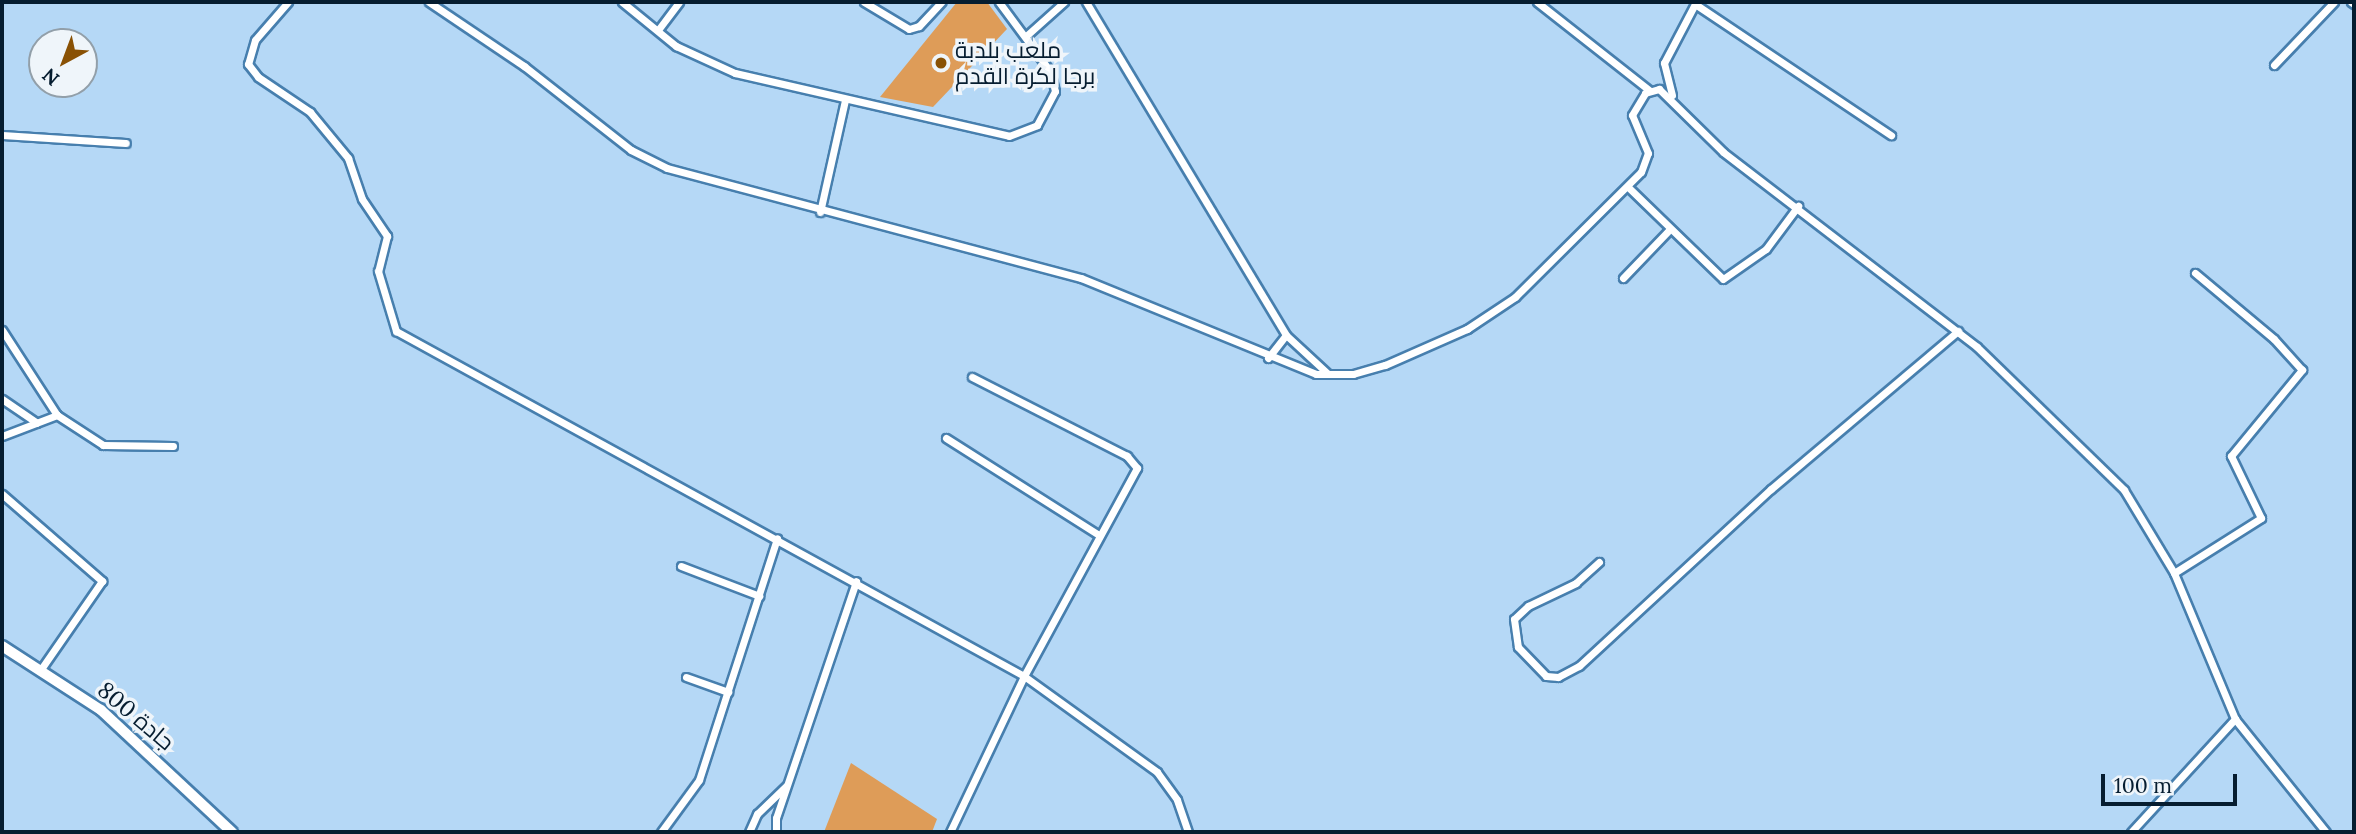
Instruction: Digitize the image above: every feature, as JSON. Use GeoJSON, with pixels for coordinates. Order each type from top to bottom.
{"type":"FeatureCollection","features":[{"type":"Feature","properties":{"kind":"main road","name":"جادة 800"},"geometry":{"type":"LineString","coordinates":[[2,646],[101,710],[232,832]]}},
{"type":"Feature","properties":{"kind":"street"},"geometry":{"type":"LineString","coordinates":[[284,2],[255,40],[248,64],[258,77],[310,112],[348,158],[362,199],[387,236],[378,271],[396,331],[856,581],[1024,676],[1157,772],[1177,800],[1188,832]]}},
{"type":"Feature","properties":{"kind":"street"},"geometry":{"type":"LineString","coordinates":[[429,2],[651,161],[820,212],[1081,278],[1268,358],[1328,373],[1385,365],[1467,329],[1547,270],[1628,187],[1647,157],[1631,121],[1649,90]]}},
{"type":"Feature","properties":{"kind":"street"},"geometry":{"type":"LineString","coordinates":[[622,2],[658,30],[720,68],[997,136],[1021,134],[1046,115],[1055,90],[1050,71],[999,2]]}},
{"type":"Feature","properties":{"kind":"street"},"geometry":{"type":"LineString","coordinates":[[658,30],[679,2]]}},
{"type":"Feature","properties":{"kind":"street"},"geometry":{"type":"LineString","coordinates":[[864,2],[909,29],[919,26],[941,2]]}},
{"type":"Feature","properties":{"kind":"street"},"geometry":{"type":"LineString","coordinates":[[1026,36],[1064,2]]}},
{"type":"Feature","properties":{"kind":"street"},"geometry":{"type":"LineString","coordinates":[[1086,2],[1286,335],[1328,373]]}},
{"type":"Feature","properties":{"kind":"street"},"geometry":{"type":"LineString","coordinates":[[1537,2],[1649,90],[1672,97]]}},
{"type":"Feature","properties":{"kind":"street"},"geometry":{"type":"LineString","coordinates":[[2274,65],[2334,2]]}},
{"type":"Feature","properties":{"kind":"street"},"geometry":{"type":"LineString","coordinates":[[1891,135],[1696,3],[1664,64],[1672,97],[1723,152],[1798,206],[1958,331],[2124,490],[2174,573],[2235,719],[2326,832]]}},
{"type":"Feature","properties":{"kind":"street"},"geometry":{"type":"LineString","coordinates":[[820,212],[845,100]]}},
{"type":"Feature","properties":{"kind":"street"},"geometry":{"type":"LineString","coordinates":[[2,135],[126,143]]}},
{"type":"Feature","properties":{"kind":"street"},"geometry":{"type":"LineString","coordinates":[[1628,187],[1668,231],[1723,279],[1766,248],[1798,206]]}},
{"type":"Feature","properties":{"kind":"street"},"geometry":{"type":"LineString","coordinates":[[1623,278],[1668,231]]}},
{"type":"Feature","properties":{"kind":"street"},"geometry":{"type":"LineString","coordinates":[[2174,573],[2261,518],[2231,456],[2302,370],[2274,339],[2194,273]]}},
{"type":"Feature","properties":{"kind":"street"},"geometry":{"type":"LineString","coordinates":[[2,330],[57,415],[103,445],[173,446]]}},
{"type":"Feature","properties":{"kind":"street"},"geometry":{"type":"LineString","coordinates":[[1599,562],[1576,583],[1514,619],[1518,647],[1546,676],[1559,677],[1579,666],[1771,489],[1958,331]]}},
{"type":"Feature","properties":{"kind":"street"},"geometry":{"type":"LineString","coordinates":[[1268,358],[1286,335]]}},
{"type":"Feature","properties":{"kind":"street"},"geometry":{"type":"LineString","coordinates":[[950,832],[1024,676],[1097,534],[1136,476],[1134,461],[972,377]]}},
{"type":"Feature","properties":{"kind":"street"},"geometry":{"type":"LineString","coordinates":[[2,399],[37,424]]}},
{"type":"Feature","properties":{"kind":"street"},"geometry":{"type":"LineString","coordinates":[[2,436],[57,415]]}},
{"type":"Feature","properties":{"kind":"street"},"geometry":{"type":"LineString","coordinates":[[946,438],[1097,534]]}},
{"type":"Feature","properties":{"kind":"street"},"geometry":{"type":"LineString","coordinates":[[2,495],[102,581],[41,670]]}},
{"type":"Feature","properties":{"kind":"street"},"geometry":{"type":"LineString","coordinates":[[661,832],[699,780],[777,538]]}},
{"type":"Feature","properties":{"kind":"street"},"geometry":{"type":"LineString","coordinates":[[681,566],[759,596]]}},
{"type":"Feature","properties":{"kind":"street"},"geometry":{"type":"LineString","coordinates":[[776,832],[856,581]]}},
{"type":"Feature","properties":{"kind":"street"},"geometry":{"type":"LineString","coordinates":[[687,677],[728,692]]}},
{"type":"Feature","properties":{"kind":"street"},"geometry":{"type":"LineString","coordinates":[[2132,832],[2235,719]]}},
{"type":"Feature","properties":{"kind":"street"},"geometry":{"type":"LineString","coordinates":[[749,832],[757,814],[791,780]]}},
{"type":"Feature","properties":{"kind":"shaded area","name":"ملعب بلدبة برجا لكرة القدم"},"geometry":{"type":"Polygon","coordinates":[[[957,2],[987,2],[1007,29],[933,107],[880,97],[957,2]]]}},
{"type":"Feature","properties":{"kind":"shaded area"},"geometry":{"type":"Polygon","coordinates":[[[851,763],[937,819],[932,832],[824,832],[851,763]]]}},
{"type":"Feature","properties":{"kind":"place","name":"ملعب بلدبة برجا لكرة القدم"},"geometry":{"type":"Point","coordinates":[941,63]}}]}
